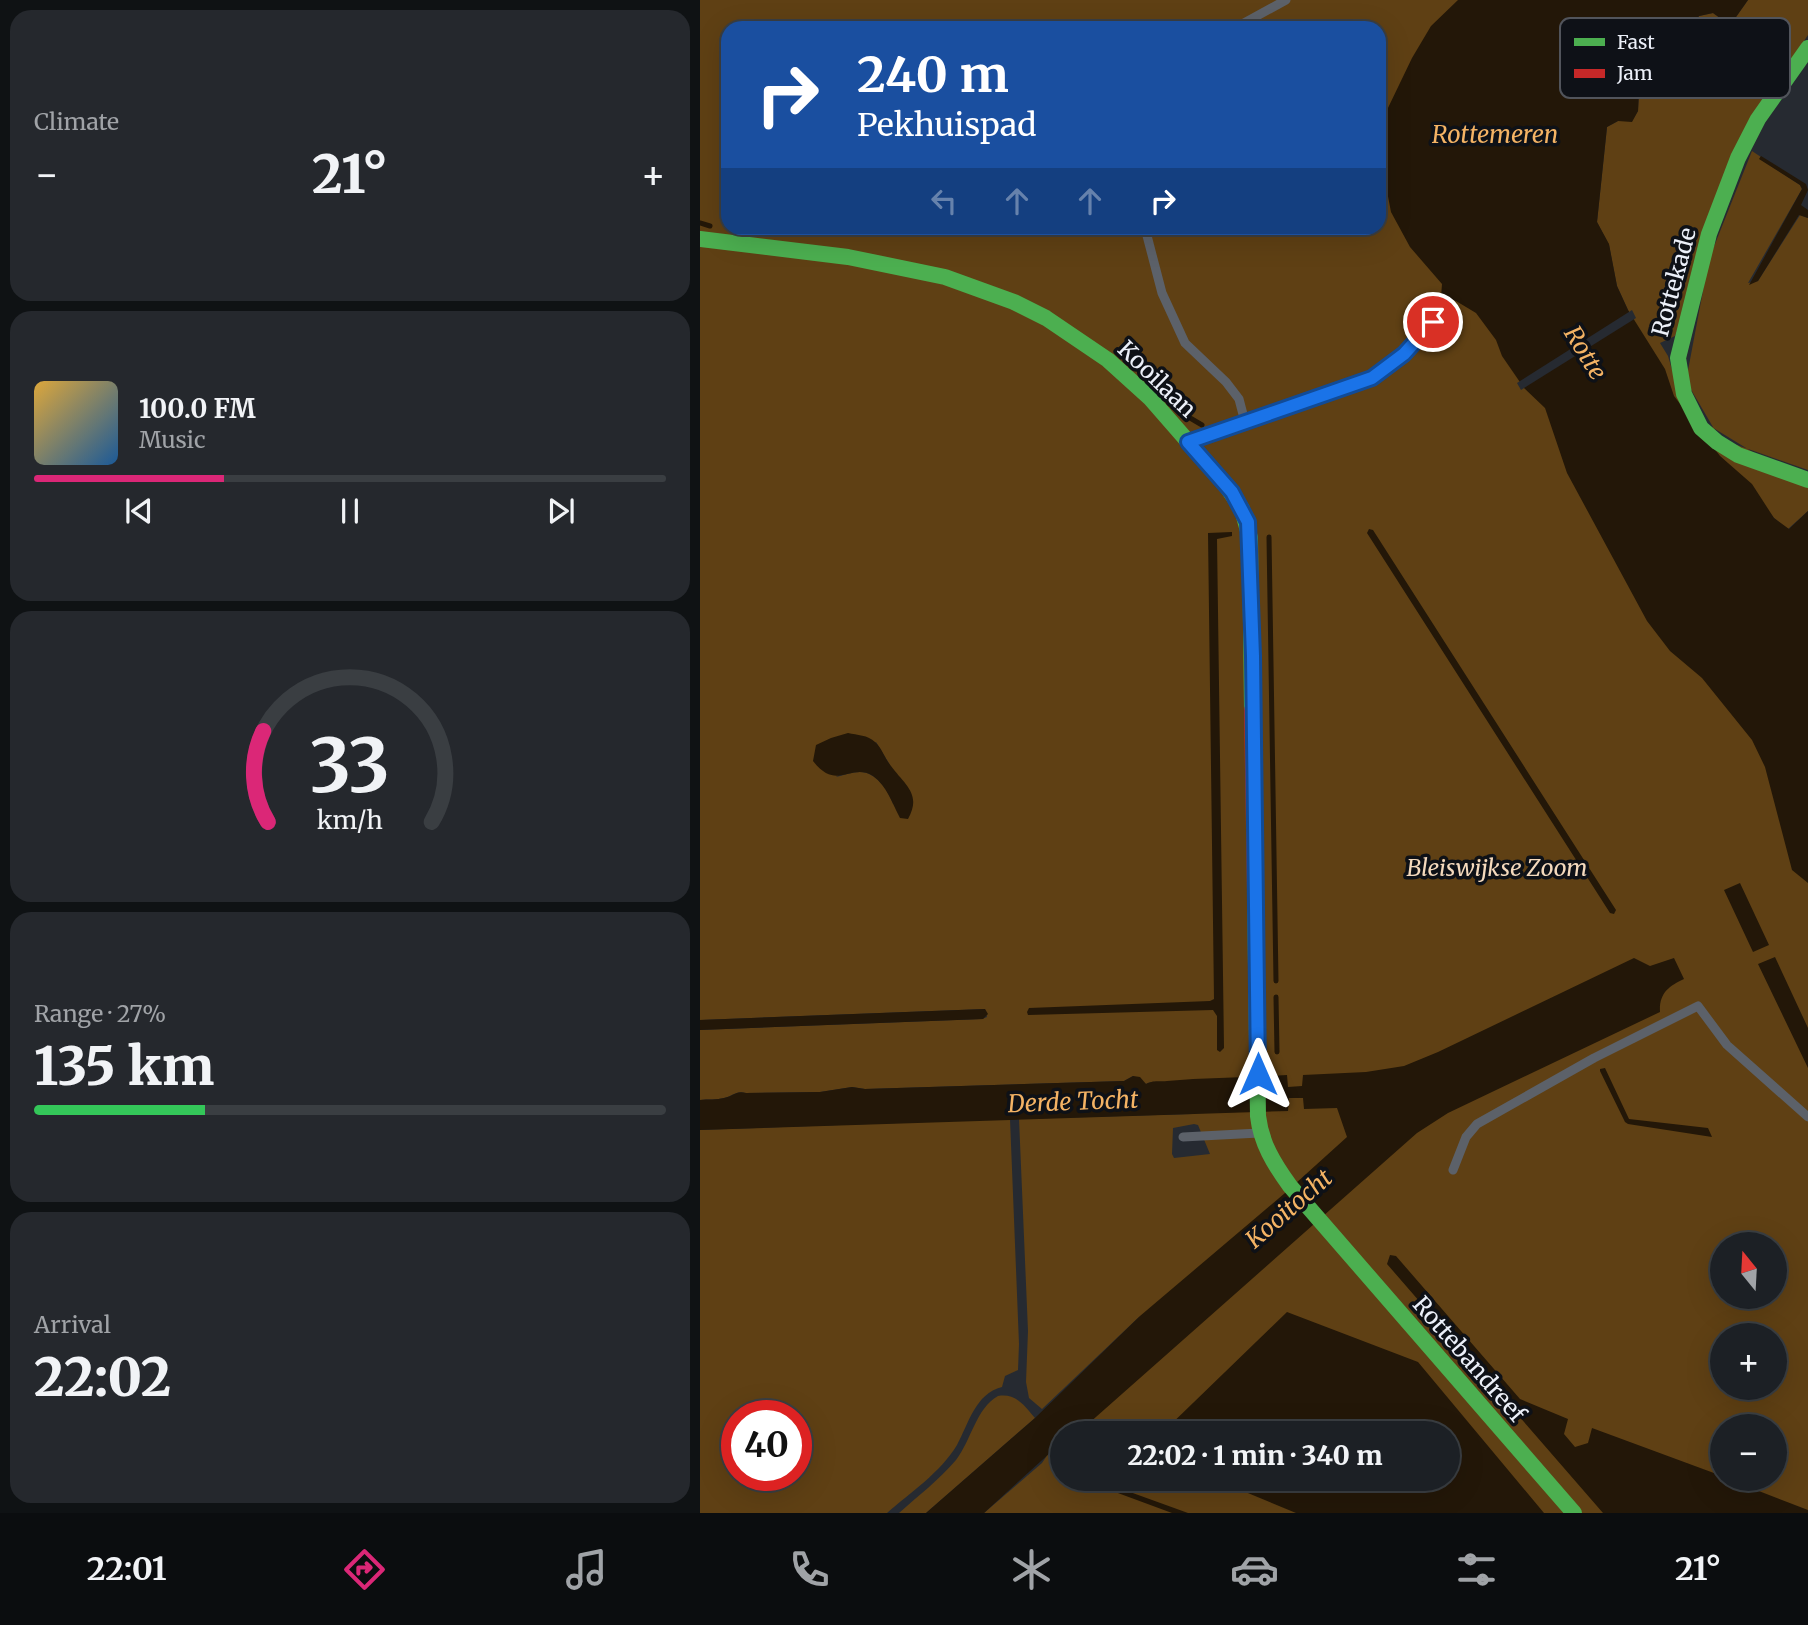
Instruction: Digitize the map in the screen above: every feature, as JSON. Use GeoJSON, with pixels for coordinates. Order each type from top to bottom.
{"type":"FeatureCollection","features":[{"type":"Feature","properties":{"kind":"street","name":"Rottekade"},"geometry":{"type":"LineString","coordinates":[[1790,74],[1808,48]]}},
{"type":"Feature","properties":{"kind":"street","name":"Rottekade"},"geometry":{"type":"LineString","coordinates":[[1773,98],[1758,119],[1738,158],[1709,234],[1678,358],[1684,394],[1701,428],[1738,455],[1808,480]]}},
{"type":"Feature","properties":{"kind":"street","name":"Kooilaan"},"geometry":{"type":"LineString","coordinates":[[700,239],[867,259],[964,280],[1033,309],[1074,334],[1139,387],[1232,492],[1248,522],[1252,616],[1258,1116],[1261,1133],[1274,1166],[1328,1229]]}},
{"type":"Feature","properties":{"kind":"street"},"geometry":{"type":"LineString","coordinates":[[1188,442],[1372,378],[1404,354],[1433,322]]}},
{"type":"Feature","properties":{"kind":"street","name":"Rottebandreef"},"geometry":{"type":"LineString","coordinates":[[1328,1229],[1574,1513]]}},
{"type":"Feature","properties":{"kind":"lane"},"geometry":{"type":"LineString","coordinates":[[1248,21],[1286,0]]}},
{"type":"Feature","properties":{"kind":"lane"},"geometry":{"type":"LineString","coordinates":[[1147,235],[1162,293],[1185,343],[1226,382],[1238,400],[1245,424]]}},
{"type":"Feature","properties":{"kind":"lane"},"geometry":{"type":"LineString","coordinates":[[1453,1170],[1466,1137],[1477,1124],[1594,1058],[1698,1006],[1727,1045],[1808,1117]]}},
{"type":"Feature","properties":{"kind":"lane"},"geometry":{"type":"LineString","coordinates":[[1183,1137],[1261,1133]]}},
{"type":"Feature","properties":{"kind":"green space","name":"Bleiswijkse Zoom"},"geometry":{"type":"Polygon","coordinates":[[[700,0],[1508,0],[1808,799],[1808,1513],[984,1513],[1042,1463],[1050,1451],[1050,1491],[1460,1491],[1460,1421],[1070,1421],[1140,1316],[1042,1409],[1029,1398],[1026,1382],[1028,1331],[1019,1119],[1192,1114],[1166,1086],[1153,1082],[1146,1084],[1133,1076],[1124,1081],[865,1089],[852,1087],[820,1092],[740,1092],[721,1099],[700,1100],[700,1030],[987,1017],[985,1009],[700,1020],[700,0]],[[876,742],[836,777],[860,772],[871,775],[885,788],[893,804],[890,765],[876,742]],[[1198,1125],[1173,1128],[1174,1158],[1210,1154],[1198,1125]]]}},
{"type":"Feature","properties":{"kind":"green space"},"geometry":{"type":"Polygon","coordinates":[[[1748,0],[1808,0],[1808,35],[1790,62],[1790,18],[1720,18],[1736,17],[1748,0]]]}},
{"type":"Feature","properties":{"kind":"green space"},"geometry":{"type":"Polygon","coordinates":[[[1713,13],[1720,18],[1698,18],[1699,16],[1713,13]]]}},
{"type":"Feature","properties":{"kind":"green space"},"geometry":{"type":"Polygon","coordinates":[[[1639,98],[1765,98],[1752,118],[1675,336],[1660,343],[1668,356],[1684,410],[1808,486],[1808,511],[1788,529],[1774,518],[1731,467],[1690,427],[1617,286],[1609,245],[1597,222],[1607,127],[1618,121],[1632,121],[1638,111],[1639,98]]]}},
{"type":"Feature","properties":{"kind":"green space"},"geometry":{"type":"Polygon","coordinates":[[[1752,151],[1802,189],[1748,283],[1758,281],[1800,215],[1808,218],[1808,470],[1720,439],[1686,381],[1709,259],[1752,151]]]}},
{"type":"Feature","properties":{"kind":"green space"},"geometry":{"type":"Polygon","coordinates":[[[1010,1119],[1018,1370],[1005,1376],[1002,1387],[985,1396],[979,1403],[957,1445],[943,1464],[887,1513],[700,1513],[700,1130],[1010,1119]]]}},
{"type":"Feature","properties":{"kind":"green space"},"geometry":{"type":"Polygon","coordinates":[[[998,1396],[1015,1398],[1035,1418],[926,1513],[899,1513],[956,1460],[984,1408],[998,1396]]]}},
{"type":"Feature","properties":{"kind":"water"},"geometry":{"type":"Polygon","coordinates":[[[1458,0],[1748,0],[1736,17],[1720,18],[1713,13],[1698,18],[1560,18],[1560,98],[1639,98],[1638,111],[1632,122],[1618,121],[1607,127],[1597,222],[1609,244],[1617,286],[1628,310],[1665,369],[1674,396],[1720,456],[1752,484],[1774,518],[1789,529],[1808,511],[1808,883],[1792,870],[1765,767],[1752,740],[1702,678],[1670,651],[1647,621],[1567,473],[1545,408],[1524,388],[1502,356],[1496,340],[1476,313],[1456,301],[1441,297],[1442,284],[1410,247],[1391,212],[1386,186],[1387,110],[1431,26],[1458,0]]]}},
{"type":"Feature","properties":{"kind":"water"},"geometry":{"type":"Polygon","coordinates":[[[1761,156],[1806,184],[1808,190],[1801,205],[1808,210],[1808,218],[1799,215],[1758,281],[1749,285],[1802,189],[1800,185],[1759,159],[1761,156]]]}},
{"type":"Feature","properties":{"kind":"water"},"geometry":{"type":"Polygon","coordinates":[[[1369,529],[1373,530],[1616,910],[1614,914],[1610,913],[1367,533],[1369,529]]]}},
{"type":"Feature","properties":{"kind":"water"},"geometry":{"type":"Polygon","coordinates":[[[1232,532],[1232,536],[1217,539],[1224,1048],[1220,1052],[1217,1050],[1217,1016],[1213,1010],[1028,1015],[1029,1008],[1214,999],[1208,533],[1232,532]]]}},
{"type":"Feature","properties":{"kind":"water"},"geometry":{"type":"Polygon","coordinates":[[[848,733],[875,742],[910,790],[913,803],[908,819],[900,818],[886,790],[873,776],[858,772],[837,776],[829,774],[813,761],[816,745],[848,733]]]}},
{"type":"Feature","properties":{"kind":"water"},"geometry":{"type":"Polygon","coordinates":[[[1740,883],[1769,945],[1753,952],[1724,890],[1740,883]]]}},
{"type":"Feature","properties":{"kind":"water"},"geometry":{"type":"Polygon","coordinates":[[[1775,957],[1808,1028],[1808,1068],[1758,964],[1775,957]]]}},
{"type":"Feature","properties":{"kind":"water"},"geometry":{"type":"Polygon","coordinates":[[[1634,958],[1650,966],[1674,958],[1684,979],[1663,995],[1660,1012],[1448,1113],[1417,1133],[1091,1421],[1050,1421],[1050,1453],[984,1513],[926,1513],[1035,1418],[1140,1316],[1347,1137],[1337,1108],[1304,1109],[1303,1098],[1289,1098],[1288,1111],[700,1130],[700,1100],[721,1099],[740,1092],[820,1092],[852,1087],[865,1089],[1124,1081],[1133,1076],[1140,1077],[1146,1084],[1287,1075],[1288,1087],[1302,1086],[1303,1075],[1366,1072],[1404,1066],[1634,958]]]}},
{"type":"Feature","properties":{"kind":"water"},"geometry":{"type":"Polygon","coordinates":[[[985,1009],[988,1014],[983,1019],[700,1030],[700,1020],[985,1009]]]}},
{"type":"Feature","properties":{"kind":"water"},"geometry":{"type":"Polygon","coordinates":[[[1605,1068],[1629,1119],[1708,1128],[1712,1137],[1628,1124],[1600,1071],[1605,1068]]]}},
{"type":"Feature","properties":{"kind":"water"},"geometry":{"type":"Polygon","coordinates":[[[1390,1255],[1396,1256],[1520,1399],[1568,1419],[1564,1434],[1575,1447],[1588,1443],[1592,1428],[1710,1472],[1710,1491],[1759,1491],[1808,1510],[1808,1513],[1603,1513],[1387,1264],[1390,1255]]]}},
{"type":"Feature","properties":{"kind":"water"},"geometry":{"type":"Polygon","coordinates":[[[1287,1312],[1418,1362],[1544,1513],[1296,1513],[1243,1491],[1460,1491],[1460,1421],[1174,1421],[1287,1312]]]}},
{"type":"Feature","properties":{"kind":"water"},"geometry":{"type":"Polygon","coordinates":[[[1112,1491],[1127,1491],[1188,1513],[1172,1513],[1112,1491]]]}},
{"type":"Feature","properties":{"kind":"pier"},"geometry":{"type":"Polygon","coordinates":[[[1632,310],[1636,318],[1521,390],[1517,383],[1632,310]]]}},
{"type":"Feature","properties":{"kind":"waterway"},"geometry":{"type":"LineString","coordinates":[[700,223],[710,226]]}},
{"type":"Feature","properties":{"kind":"waterway"},"geometry":{"type":"LineString","coordinates":[[1128,355],[1185,415],[1202,425]]}},
{"type":"Feature","properties":{"kind":"waterway"},"geometry":{"type":"LineString","coordinates":[[1269,537],[1276,981]]}},
{"type":"Feature","properties":{"kind":"waterway"},"geometry":{"type":"LineString","coordinates":[[1276,997],[1277,1052]]}},
{"type":"Feature","properties":{"kind":"traffic: fast"},"geometry":{"type":"LineString","coordinates":[[1790,74],[1808,48]]}},
{"type":"Feature","properties":{"kind":"traffic: fast"},"geometry":{"type":"LineString","coordinates":[[1773,98],[1758,119],[1738,158],[1709,234],[1678,358],[1684,394],[1701,428],[1738,455],[1808,480]]}},
{"type":"Feature","properties":{"kind":"traffic: fast"},"geometry":{"type":"LineString","coordinates":[[700,239],[848,257],[945,277],[1014,302],[1046,318],[1108,360],[1150,398],[1225,484],[1242,509],[1250,538],[1252,710]]}},
{"type":"Feature","properties":{"kind":"traffic: fast"},"geometry":{"type":"LineString","coordinates":[[1188,442],[1372,378],[1404,354],[1433,322]]}},
{"type":"Feature","properties":{"kind":"traffic: fast"},"geometry":{"type":"LineString","coordinates":[[1255,891],[1258,1116],[1269,1153],[1290,1186],[1574,1513]]}},
{"type":"Feature","properties":{"kind":"traffic: jam"},"geometry":{"type":"LineString","coordinates":[[1252,710],[1255,891]]}},
{"type":"Feature","properties":{"kind":"route"},"geometry":{"type":"LineString","coordinates":[[1258,1074],[1250,538],[1248,522],[1232,492],[1188,442],[1372,378],[1404,354],[1433,322]]}},
{"type":"Feature","properties":{"kind":"water label","name":"Rottemeren"},"geometry":{"type":"Point","coordinates":[1495,135]}},
{"type":"Feature","properties":{"kind":"water label","name":"Rotte"},"geometry":{"type":"Point","coordinates":[1585,353]}},
{"type":"Feature","properties":{"kind":"water label","name":"Derde Tocht"},"geometry":{"type":"Point","coordinates":[1073,1102]}},
{"type":"Feature","properties":{"kind":"water label","name":"Kooitocht"},"geometry":{"type":"Point","coordinates":[1289,1209]}}]}
